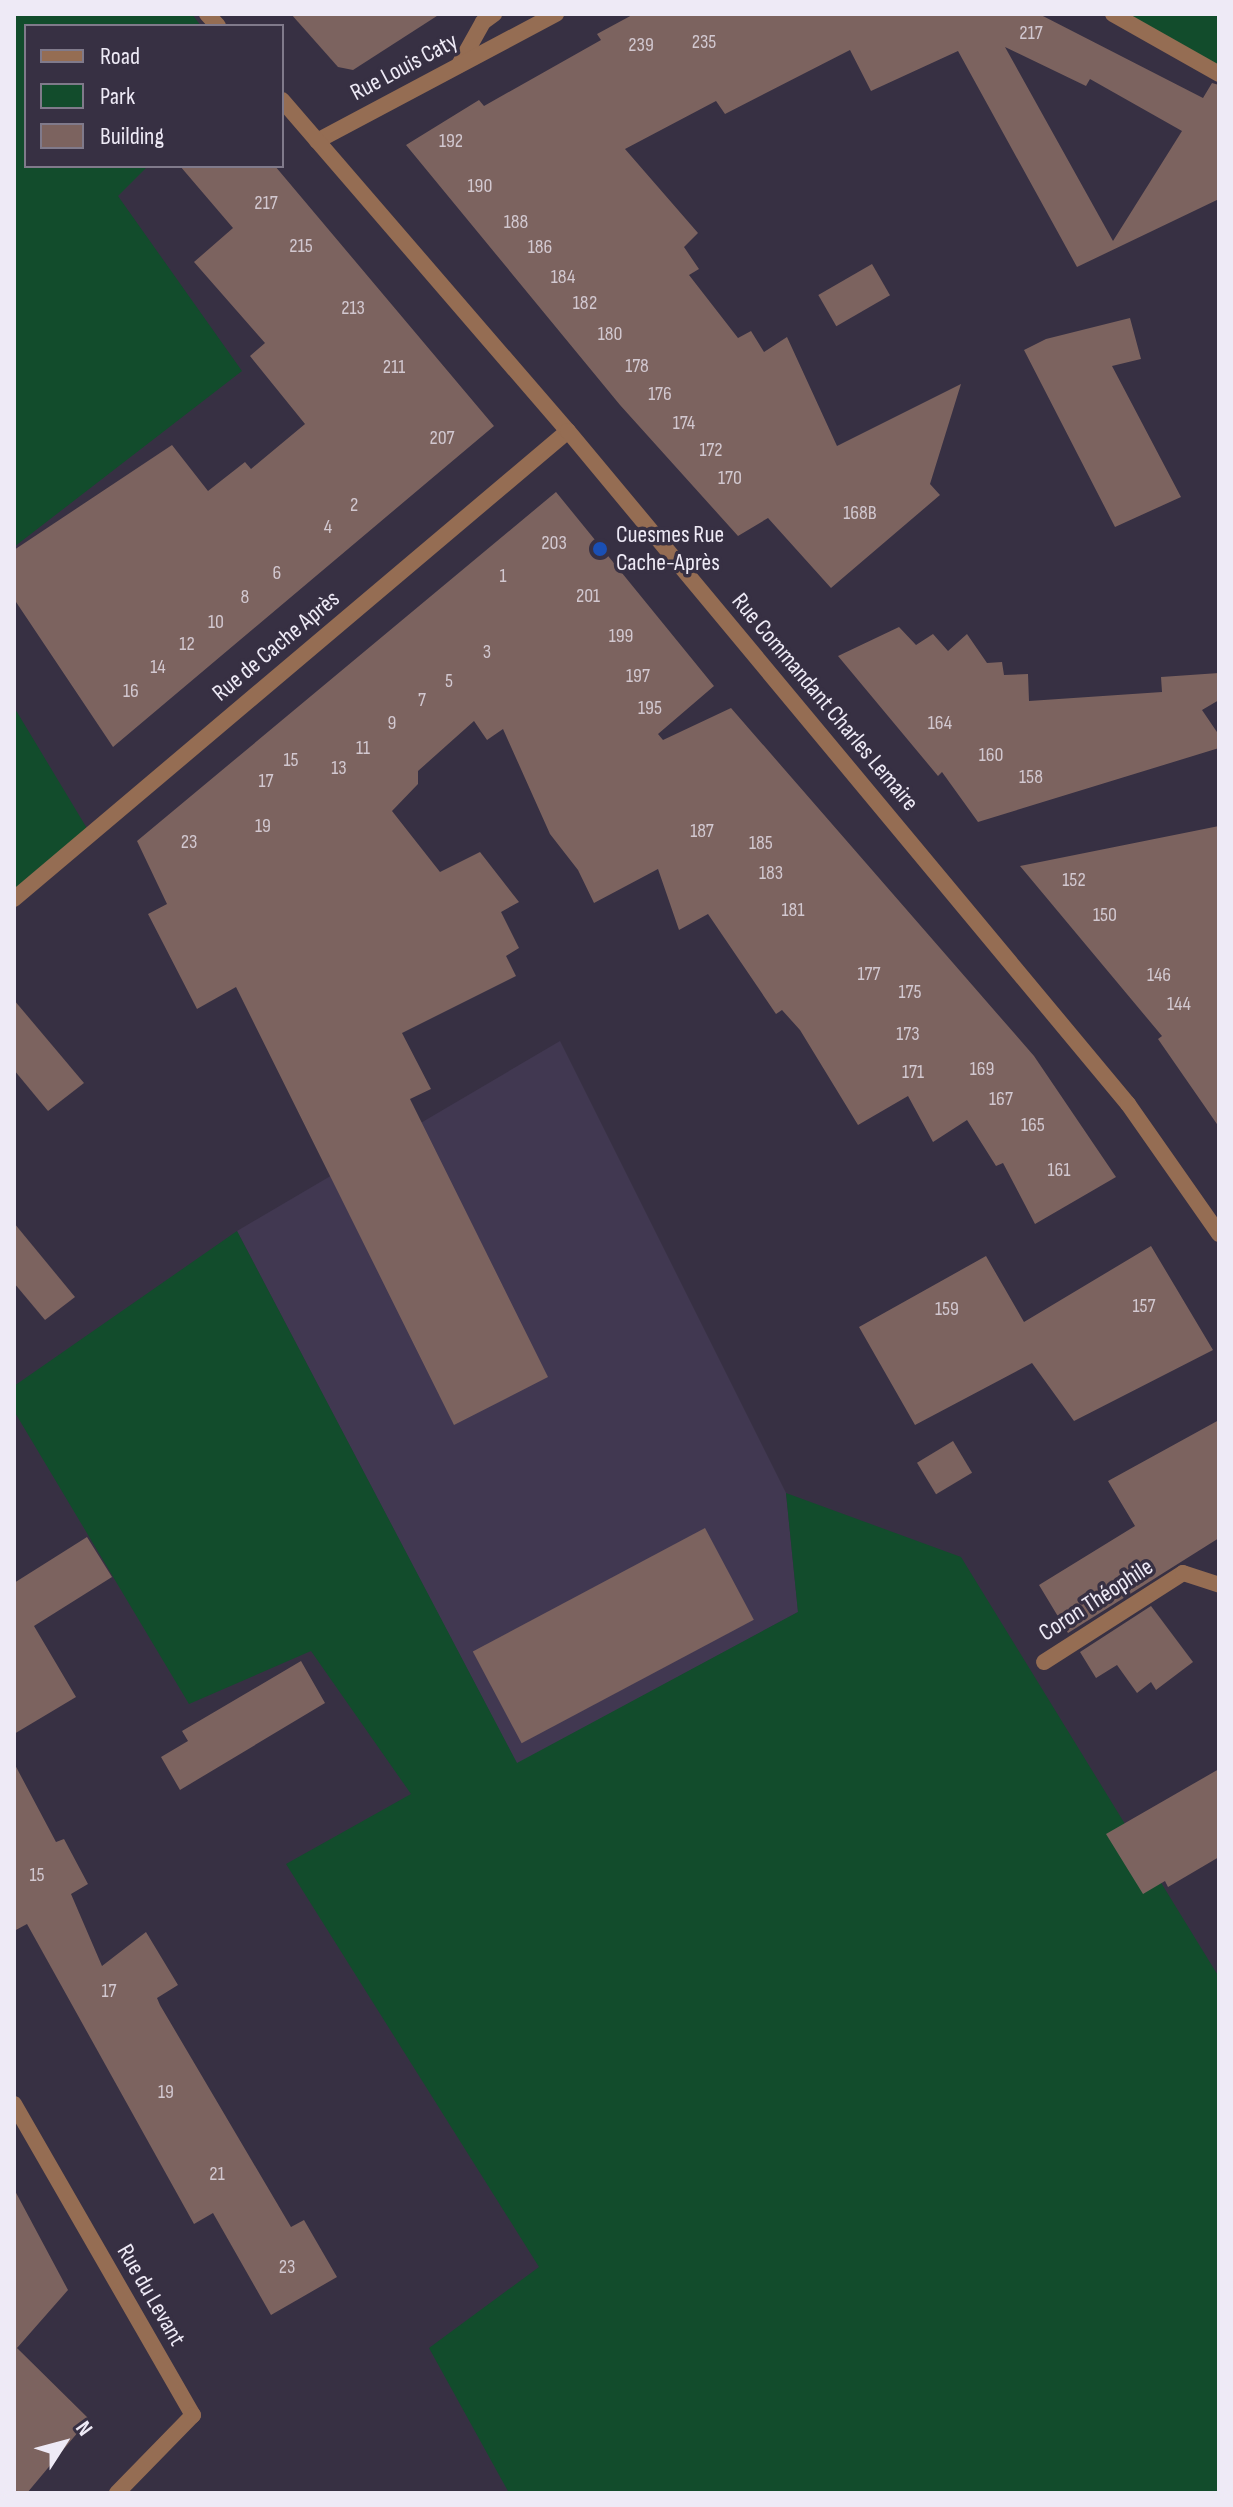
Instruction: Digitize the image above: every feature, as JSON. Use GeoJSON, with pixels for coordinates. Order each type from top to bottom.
{"type":"FeatureCollection","features":[{"type":"Feature","properties":{"kind":"street"},"geometry":{"type":"LineString","coordinates":[[458,66],[483,22],[494,14]]}},
{"type":"Feature","properties":{"kind":"street","name":"Rue Louis Caty"},"geometry":{"type":"LineString","coordinates":[[317,141],[556,14]]}},
{"type":"Feature","properties":{"kind":"street"},"geometry":{"type":"LineString","coordinates":[[1113,14],[1219,74]]}},
{"type":"Feature","properties":{"kind":"street","name":"Rue Commandant Charles Lemaire"},"geometry":{"type":"LineString","coordinates":[[284,102],[568,431],[1128,1104],[1219,1234]]}},
{"type":"Feature","properties":{"kind":"street","name":"Rue de Cache Après"},"geometry":{"type":"LineString","coordinates":[[14,899],[568,431]]}},
{"type":"Feature","properties":{"kind":"street","name":"Coron Théophile"},"geometry":{"type":"LineString","coordinates":[[1044,1662],[1183,1573],[1219,1585]]}},
{"type":"Feature","properties":{"kind":"street","name":"Rue du Levant"},"geometry":{"type":"LineString","coordinates":[[14,2104],[193,2415],[117,2493]]}},
{"type":"Feature","properties":{"kind":"shaded area"},"geometry":{"type":"Polygon","coordinates":[[[560,1041],[786,1493],[798,1612],[517,1764],[237,1231],[560,1041]]]}},
{"type":"Feature","properties":{"kind":"green space"},"geometry":{"type":"Polygon","coordinates":[[[14,14],[192,14],[200,24],[24,24],[24,168],[146,168],[118,196],[242,371],[14,547],[14,14]]]}},
{"type":"Feature","properties":{"kind":"green space"},"geometry":{"type":"Polygon","coordinates":[[[1113,14],[1219,14],[1219,74],[1113,14]]]}},
{"type":"Feature","properties":{"kind":"green space"},"geometry":{"type":"Polygon","coordinates":[[[14,707],[88,830],[14,892],[14,707]]]}},
{"type":"Feature","properties":{"kind":"green space"},"geometry":{"type":"Polygon","coordinates":[[[237,1231],[517,1763],[798,1612],[786,1493],[961,1557],[1219,1977],[1219,2493],[509,2493],[429,2348],[539,2267],[286,1864],[411,1794],[311,1651],[189,1704],[14,1411],[14,1386],[237,1231]]]}},
{"type":"Feature","properties":{"kind":"building"},"geometry":{"type":"Polygon","coordinates":[[[291,14],[440,14],[353,70],[338,67],[291,14]]]}},
{"type":"Feature","properties":{"kind":"building"},"geometry":{"type":"Polygon","coordinates":[[[634,14],[1039,14],[1203,98],[1212,83],[1219,85],[1219,199],[1077,267],[958,51],[871,91],[850,50],[725,114],[716,101],[625,149],[698,233],[684,247],[699,269],[689,275],[738,338],[751,331],[764,352],[787,337],[837,446],[961,384],[930,484],[940,495],[831,588],[768,518],[738,536],[620,405],[406,145],[479,100],[484,106],[601,40],[597,34],[634,14]],[[1005,47],[1113,241],[1182,131],[1090,79],[1086,86],[1005,47]]]}},
{"type":"Feature","properties":{"kind":"building"},"geometry":{"type":"Polygon","coordinates":[[[182,168],[277,168],[494,426],[113,747],[14,599],[14,550],[172,445],[208,491],[245,462],[251,469],[305,424],[250,356],[265,343],[194,262],[233,228],[182,168]]]}},
{"type":"Feature","properties":{"kind":"building"},"geometry":{"type":"Polygon","coordinates":[[[872,264],[890,295],[836,326],[818,295],[872,264]]]}},
{"type":"Feature","properties":{"kind":"building"},"geometry":{"type":"Polygon","coordinates":[[[1130,318],[1141,359],[1112,366],[1181,497],[1115,527],[1024,350],[1046,339],[1130,318]]]}},
{"type":"Feature","properties":{"kind":"building"},"geometry":{"type":"Polygon","coordinates":[[[556,492],[714,686],[658,734],[663,740],[731,708],[1034,1056],[1116,1177],[1035,1224],[1003,1163],[996,1166],[967,1120],[933,1142],[908,1096],[858,1125],[800,1030],[782,1010],[776,1014],[708,914],[679,930],[658,869],[594,903],[578,870],[550,834],[503,729],[487,740],[474,721],[418,771],[418,784],[392,811],[440,872],[480,852],[519,902],[501,912],[519,948],[506,956],[516,976],[402,1033],[431,1089],[410,1099],[548,1377],[454,1425],[236,987],[197,1009],[148,914],[167,904],[137,841],[556,492]]]}},
{"type":"Feature","properties":{"kind":"building"},"geometry":{"type":"Polygon","coordinates":[[[899,627],[916,645],[933,634],[948,651],[967,634],[987,663],[1002,662],[1004,675],[1028,674],[1029,701],[1162,692],[1161,677],[1219,673],[1219,700],[1202,710],[1219,735],[1219,748],[978,822],[942,772],[938,776],[838,656],[899,627]]]}},
{"type":"Feature","properties":{"kind":"building"},"geometry":{"type":"Polygon","coordinates":[[[1219,826],[1219,1127],[1158,1039],[1162,1036],[1020,866],[1219,826]]]}},
{"type":"Feature","properties":{"kind":"building"},"geometry":{"type":"Polygon","coordinates":[[[14,1000],[84,1083],[48,1111],[14,1070],[14,1000]]]}},
{"type":"Feature","properties":{"kind":"building"},"geometry":{"type":"Polygon","coordinates":[[[14,1223],[75,1297],[45,1320],[14,1283],[14,1223]]]}},
{"type":"Feature","properties":{"kind":"building"},"geometry":{"type":"Polygon","coordinates":[[[1151,1246],[1213,1350],[1074,1421],[1032,1363],[915,1425],[859,1327],[986,1256],[1024,1322],[1151,1246]]]}},
{"type":"Feature","properties":{"kind":"building"},"geometry":{"type":"Polygon","coordinates":[[[1219,1420],[1219,1538],[1068,1633],[1039,1585],[1135,1526],[1108,1481],[1219,1420]]]}},
{"type":"Feature","properties":{"kind":"building"},"geometry":{"type":"Polygon","coordinates":[[[953,1441],[972,1473],[936,1494],[917,1463],[953,1441]]]}},
{"type":"Feature","properties":{"kind":"building"},"geometry":{"type":"Polygon","coordinates":[[[705,1528],[754,1620],[522,1743],[473,1651],[705,1528]]]}},
{"type":"Feature","properties":{"kind":"building"},"geometry":{"type":"Polygon","coordinates":[[[87,1537],[112,1577],[34,1626],[76,1697],[14,1734],[14,1583],[87,1537]]]}},
{"type":"Feature","properties":{"kind":"building"},"geometry":{"type":"Polygon","coordinates":[[[1151,1606],[1193,1662],[1156,1690],[1151,1682],[1137,1693],[1117,1665],[1096,1678],[1080,1652],[1151,1606]]]}},
{"type":"Feature","properties":{"kind":"building"},"geometry":{"type":"Polygon","coordinates":[[[301,1661],[325,1703],[180,1790],[161,1757],[188,1741],[182,1731],[301,1661]]]}},
{"type":"Feature","properties":{"kind":"building"},"geometry":{"type":"Polygon","coordinates":[[[14,1763],[56,1842],[64,1839],[88,1884],[71,1894],[102,1966],[146,1932],[178,1985],[157,1998],[160,2005],[291,2227],[304,2220],[337,2277],[271,2315],[213,2213],[194,2224],[27,1924],[14,1931],[14,1763]]]}},
{"type":"Feature","properties":{"kind":"building"},"geometry":{"type":"Polygon","coordinates":[[[1219,1769],[1219,1857],[1168,1887],[1165,1881],[1143,1894],[1106,1834],[1219,1769]]]}},
{"type":"Feature","properties":{"kind":"building"},"geometry":{"type":"Polygon","coordinates":[[[14,2189],[68,2290],[17,2348],[89,2419],[27,2493],[14,2493],[14,2189]]]}},
{"type":"Feature","properties":{"kind":"place","name":"Cuesmes Rue Cache-Après"},"geometry":{"type":"Point","coordinates":[600,549]}}]}
